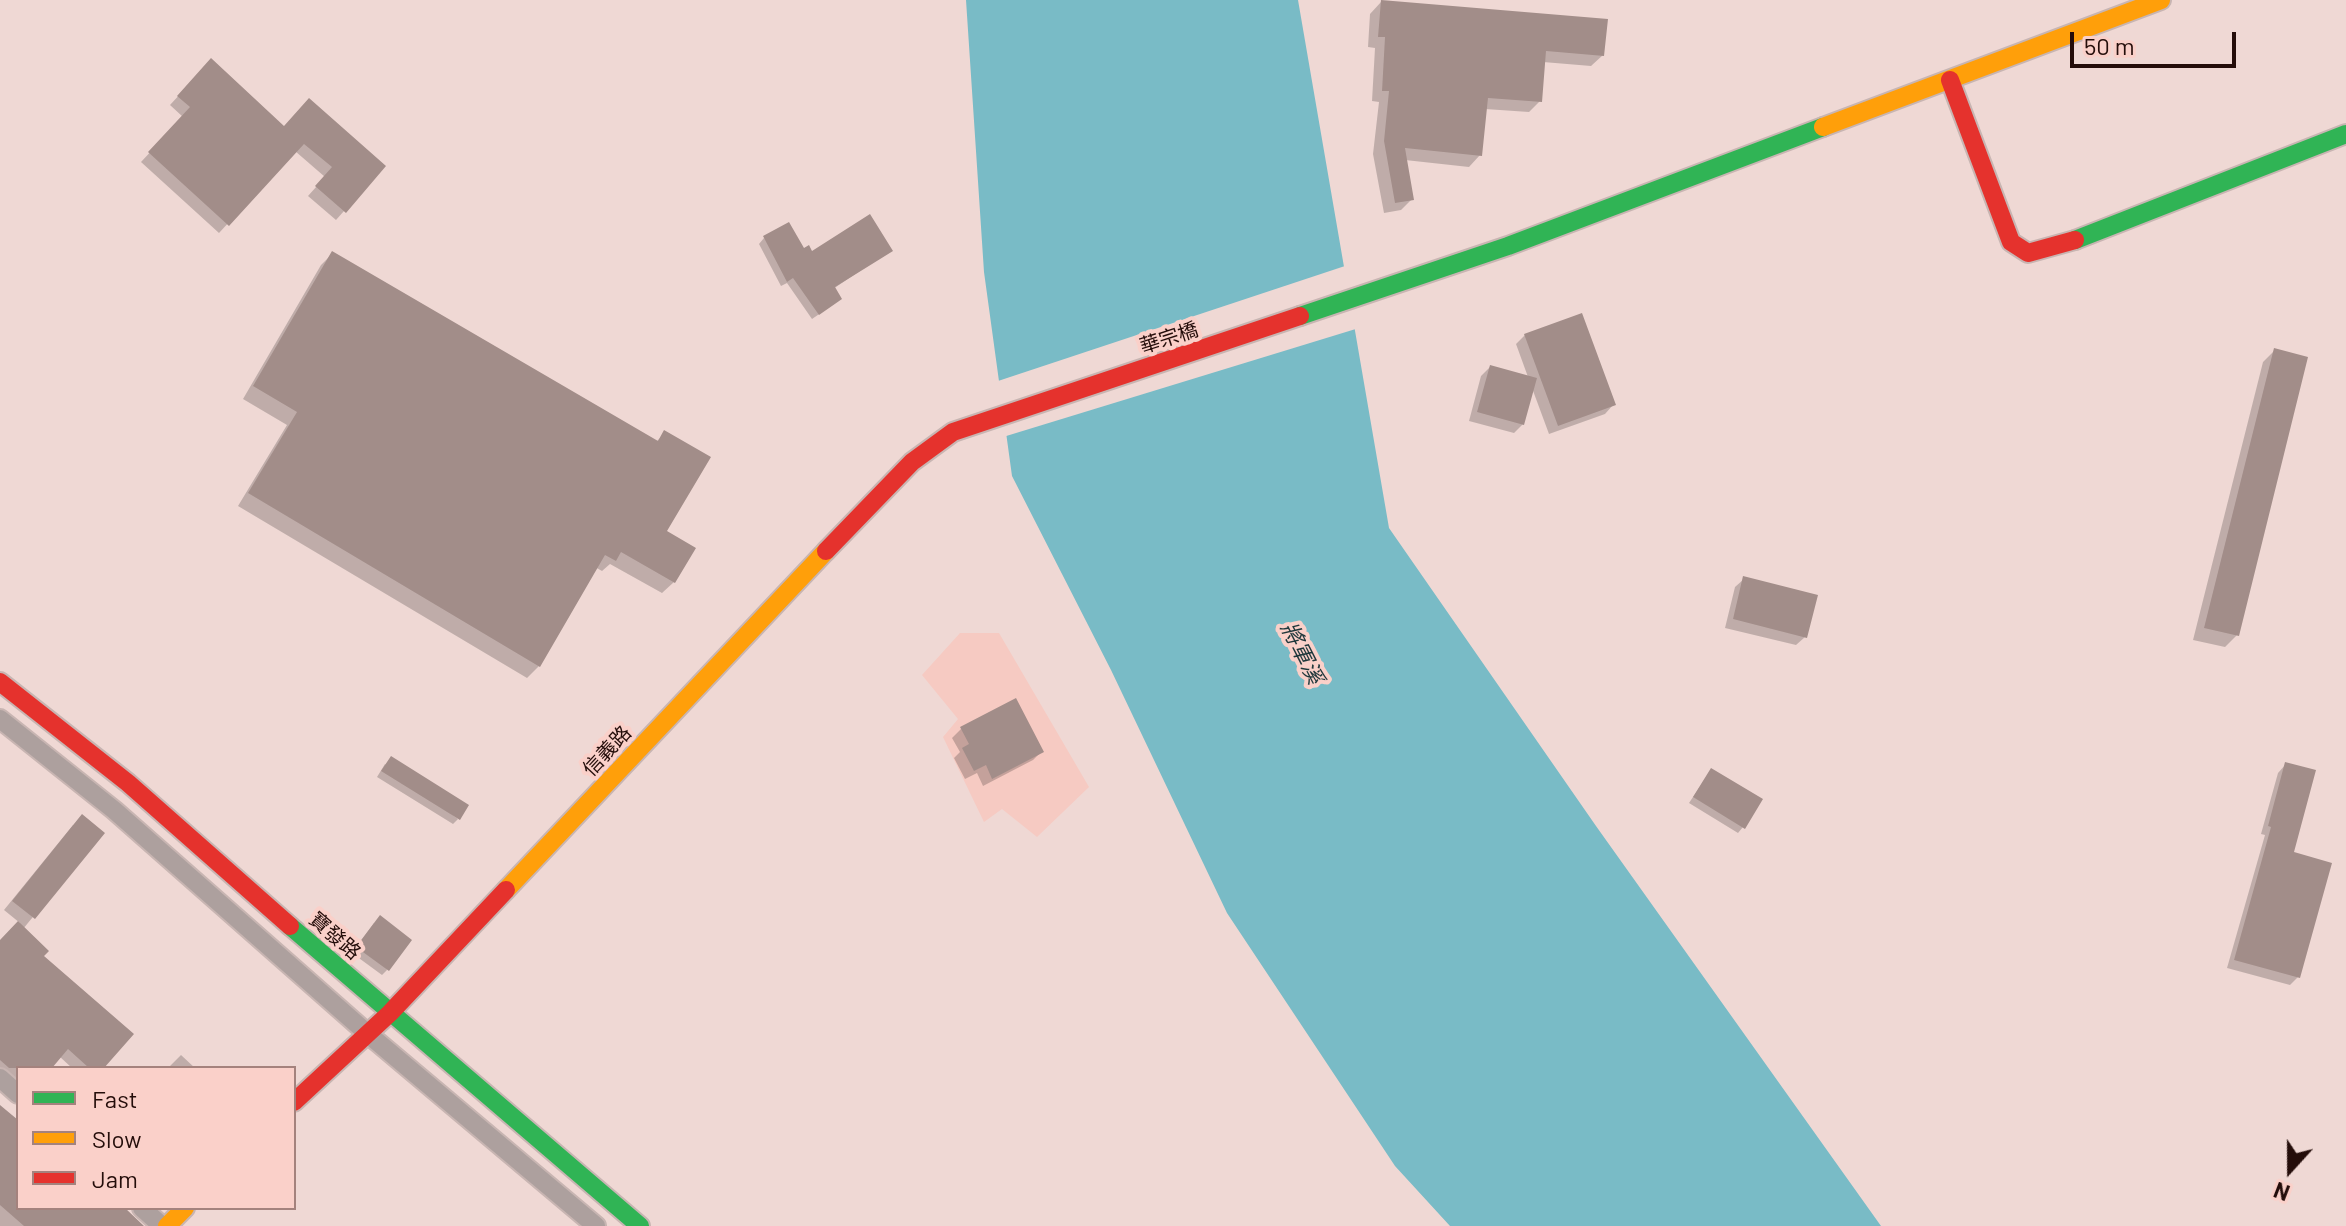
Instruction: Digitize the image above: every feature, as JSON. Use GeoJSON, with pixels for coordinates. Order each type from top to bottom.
{"type":"FeatureCollection","features":[{"type":"Feature","properties":{"kind":"street","name":"華宗橋"},"geometry":{"type":"LineString","coordinates":[[953,432],[1399,285],[2161,0]]}},
{"type":"Feature","properties":{"kind":"street"},"geometry":{"type":"LineString","coordinates":[[1950,80],[2011,242],[2028,253],[2057,247],[2346,134]]}},
{"type":"Feature","properties":{"kind":"street","name":"信義路"},"geometry":{"type":"LineString","coordinates":[[296,1100],[390,1013],[878,496],[912,462],[953,432]]}},
{"type":"Feature","properties":{"kind":"street","name":"寶發路"},"geometry":{"type":"LineString","coordinates":[[0,682],[128,783],[390,1013],[640,1226]]}},
{"type":"Feature","properties":{"kind":"street"},"geometry":{"type":"LineString","coordinates":[[0,719],[114,810],[368,1034],[596,1226]]}},
{"type":"Feature","properties":{"kind":"street"},"geometry":{"type":"LineString","coordinates":[[0,1078],[16,1092]]}},
{"type":"Feature","properties":{"kind":"street"},"geometry":{"type":"LineString","coordinates":[[144,1210],[164,1226],[183,1210]]}},
{"type":"Feature","properties":{"kind":"shaded area"},"geometry":{"type":"Polygon","coordinates":[[[960,633],[999,633],[1089,787],[1037,837],[1002,809],[984,822],[943,737],[958,719],[922,675],[960,633]]]}},
{"type":"Feature","properties":{"kind":"water","name":"將軍溪"},"geometry":{"type":"Polygon","coordinates":[[[966,0],[1298,0],[1389,528],[1596,826],[1881,1226],[1450,1226],[1395,1166],[1227,913],[1111,670],[1012,476],[984,272],[966,0]]]}},
{"type":"Feature","properties":{"kind":"pier"},"geometry":{"type":"Polygon","coordinates":[[[1348,265],[1359,328],[1003,437],[995,382],[1348,265]]]}},
{"type":"Feature","properties":{"kind":"building"},"geometry":{"type":"Polygon","coordinates":[[[1381,0],[1608,19],[1604,56],[1546,51],[1542,102],[1488,98],[1482,156],[1405,148],[1414,200],[1395,203],[1384,141],[1389,91],[1382,91],[1385,37],[1378,37],[1381,0]]]}},
{"type":"Feature","properties":{"kind":"building"},"geometry":{"type":"Polygon","coordinates":[[[211,58],[284,126],[309,98],[386,166],[346,213],[315,186],[332,167],[304,144],[229,226],[148,152],[190,107],[177,96],[211,58]]]}},
{"type":"Feature","properties":{"kind":"building"},"geometry":{"type":"Polygon","coordinates":[[[870,214],[893,251],[835,287],[842,299],[819,315],[793,278],[787,282],[763,236],[789,222],[804,248],[809,245],[812,251],[870,214]]]}},
{"type":"Feature","properties":{"kind":"building"},"geometry":{"type":"Polygon","coordinates":[[[332,251],[658,441],[664,430],[711,457],[667,531],[696,548],[675,583],[621,552],[616,561],[605,555],[540,667],[248,493],[297,412],[253,386],[332,251]]]}},
{"type":"Feature","properties":{"kind":"building"},"geometry":{"type":"Polygon","coordinates":[[[1582,313],[1616,405],[1558,426],[1524,334],[1582,313]]]}},
{"type":"Feature","properties":{"kind":"building"},"geometry":{"type":"Polygon","coordinates":[[[2274,348],[2308,357],[2239,636],[2204,628],[2274,348]]]}},
{"type":"Feature","properties":{"kind":"building"},"geometry":{"type":"Polygon","coordinates":[[[1490,365],[1537,378],[1524,425],[1477,412],[1490,365]]]}},
{"type":"Feature","properties":{"kind":"building"},"geometry":{"type":"Polygon","coordinates":[[[1743,576],[1818,595],[1807,638],[1733,619],[1743,576]]]}},
{"type":"Feature","properties":{"kind":"building"},"geometry":{"type":"Polygon","coordinates":[[[1016,698],[1044,752],[992,779],[986,765],[974,771],[962,748],[969,744],[960,727],[1016,698]]]}},
{"type":"Feature","properties":{"kind":"building"},"geometry":{"type":"Polygon","coordinates":[[[391,756],[469,805],[460,820],[381,771],[391,756]]]}},
{"type":"Feature","properties":{"kind":"building"},"geometry":{"type":"Polygon","coordinates":[[[2285,762],[2316,770],[2294,852],[2332,863],[2300,978],[2234,960],[2271,827],[2268,826],[2285,762]]]}},
{"type":"Feature","properties":{"kind":"building"},"geometry":{"type":"Polygon","coordinates":[[[1711,768],[1763,799],[1745,829],[1693,797],[1711,768]]]}},
{"type":"Feature","properties":{"kind":"building"},"geometry":{"type":"Polygon","coordinates":[[[82,814],[105,833],[35,919],[12,901],[82,814]]]}},
{"type":"Feature","properties":{"kind":"building"},"geometry":{"type":"Polygon","coordinates":[[[380,915],[412,940],[389,971],[356,947],[380,915]]]}},
{"type":"Feature","properties":{"kind":"building"},"geometry":{"type":"Polygon","coordinates":[[[18,921],[49,951],[44,956],[134,1034],[106,1066],[87,1066],[68,1049],[54,1066],[9,1068],[0,1060],[0,940],[18,921]]]}},
{"type":"Feature","properties":{"kind":"building"},"geometry":{"type":"Polygon","coordinates":[[[0,1105],[16,1118],[16,1210],[127,1210],[144,1226],[24,1226],[0,1205],[0,1105]]]}},
{"type":"Feature","properties":{"kind":"traffic: fast"},"geometry":{"type":"LineString","coordinates":[[1300,316],[1508,246],[1823,127]]}},
{"type":"Feature","properties":{"kind":"traffic: fast"},"geometry":{"type":"LineString","coordinates":[[2075,240],[2346,134]]}},
{"type":"Feature","properties":{"kind":"traffic: fast"},"geometry":{"type":"LineString","coordinates":[[290,926],[640,1226]]}},
{"type":"Feature","properties":{"kind":"traffic: slow"},"geometry":{"type":"LineString","coordinates":[[1823,127],[2161,0]]}},
{"type":"Feature","properties":{"kind":"traffic: slow"},"geometry":{"type":"LineString","coordinates":[[506,890],[826,551]]}},
{"type":"Feature","properties":{"kind":"traffic: slow"},"geometry":{"type":"LineString","coordinates":[[167,1226],[183,1210]]}},
{"type":"Feature","properties":{"kind":"traffic: jam"},"geometry":{"type":"LineString","coordinates":[[1950,80],[2011,242],[2028,253],[2075,240]]}},
{"type":"Feature","properties":{"kind":"traffic: jam"},"geometry":{"type":"LineString","coordinates":[[826,551],[912,462],[953,432],[1300,316]]}},
{"type":"Feature","properties":{"kind":"traffic: jam"},"geometry":{"type":"LineString","coordinates":[[0,682],[128,783],[290,926]]}},
{"type":"Feature","properties":{"kind":"traffic: jam"},"geometry":{"type":"LineString","coordinates":[[296,1100],[390,1013],[506,890]]}}]}
